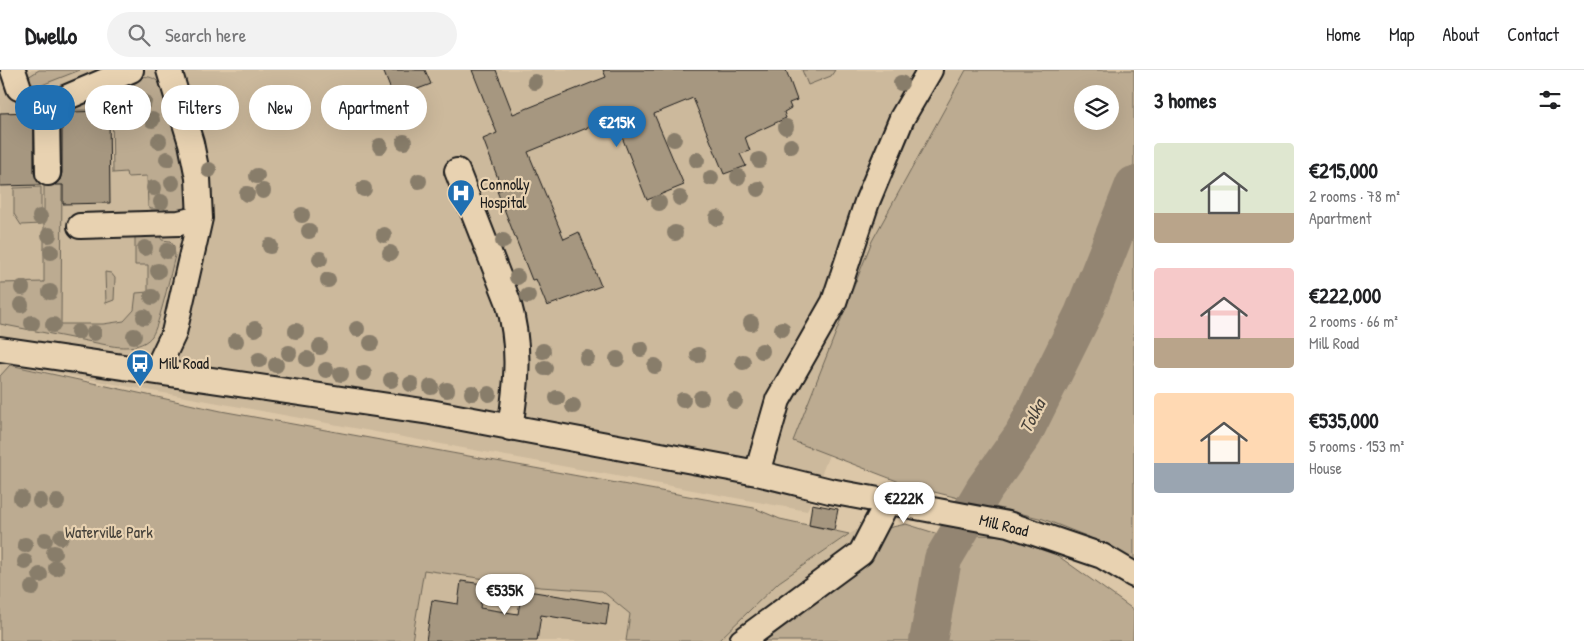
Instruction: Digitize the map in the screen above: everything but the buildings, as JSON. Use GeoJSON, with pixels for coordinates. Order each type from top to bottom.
{"type":"FeatureCollection","features":[{"type":"Feature","properties":{"kind":"street"},"geometry":{"type":"LineString","coordinates":[[48,174],[47,114],[51,104],[132,70]]}},
{"type":"Feature","properties":{"kind":"street"},"geometry":{"type":"LineString","coordinates":[[156,371],[174,333],[200,218],[198,178],[191,143],[169,70]]}},
{"type":"Feature","properties":{"kind":"street"},"geometry":{"type":"LineString","coordinates":[[757,473],[778,400],[834,302],[867,202],[923,72]]}},
{"type":"Feature","properties":{"kind":"street"},"geometry":{"type":"LineString","coordinates":[[457,171],[508,301],[513,321],[518,380],[510,428]]}},
{"type":"Feature","properties":{"kind":"street"},"geometry":{"type":"LineString","coordinates":[[80,226],[179,223],[200,218]]}},
{"type":"Feature","properties":{"kind":"street","name":"Mill Road"},"geometry":{"type":"LineString","coordinates":[[0,349],[430,412],[757,473],[877,500],[947,511],[1008,524],[1102,556],[1134,575]]}},
{"type":"Feature","properties":{"kind":"street"},"geometry":{"type":"LineString","coordinates":[[742,641],[861,553],[877,500]]}},
{"type":"Feature","properties":{"kind":"shaded area","name":"Connolly Hospital"},"geometry":{"type":"Polygon","coordinates":[[[0,70],[980,70],[807,511],[11,365],[0,376],[0,70]]]}},
{"type":"Feature","properties":{"kind":"shaded area"},"geometry":{"type":"Polygon","coordinates":[[[868,525],[868,561],[797,615],[758,641],[718,641],[779,582],[849,534],[868,525]]]}},
{"type":"Feature","properties":{"kind":"shaded area"},"geometry":{"type":"Polygon","coordinates":[[[423,570],[540,587],[602,591],[630,614],[626,641],[412,641],[423,570]]]}},
{"type":"Feature","properties":{"kind":"green space"},"geometry":{"type":"Polygon","coordinates":[[[39,70],[80,70],[42,85],[29,85],[28,77],[39,70]]]}},
{"type":"Feature","properties":{"kind":"green space"},"geometry":{"type":"Polygon","coordinates":[[[802,70],[835,70],[831,76],[808,85],[802,70]]]}},
{"type":"Feature","properties":{"kind":"green space"},"geometry":{"type":"Polygon","coordinates":[[[966,70],[1134,70],[1134,568],[1089,537],[1043,519],[910,486],[793,441],[872,241],[966,70]]]}},
{"type":"Feature","properties":{"kind":"green space"},"geometry":{"type":"Polygon","coordinates":[[[137,77],[147,77],[156,80],[161,86],[161,130],[177,130],[190,202],[181,212],[165,215],[164,209],[151,209],[148,207],[147,176],[127,177],[126,172],[113,173],[112,130],[151,130],[151,85],[117,85],[137,77]]]}},
{"type":"Feature","properties":{"kind":"green space"},"geometry":{"type":"Polygon","coordinates":[[[85,97],[85,110],[75,110],[75,101],[85,97]]]}},
{"type":"Feature","properties":{"kind":"green space"},"geometry":{"type":"Polygon","coordinates":[[[62,177],[61,324],[103,324],[124,321],[134,310],[136,293],[148,292],[148,265],[135,265],[135,236],[159,235],[162,240],[170,241],[174,246],[175,256],[158,321],[152,336],[144,343],[128,347],[112,346],[0,324],[0,283],[44,282],[44,178],[62,177]]]}},
{"type":"Feature","properties":{"kind":"green space"},"geometry":{"type":"Polygon","coordinates":[[[41,187],[41,224],[21,225],[14,214],[14,188],[41,187]]]}},
{"type":"Feature","properties":{"kind":"green space"},"geometry":{"type":"Polygon","coordinates":[[[105,272],[111,273],[115,278],[114,300],[106,303],[105,272]]]}},
{"type":"Feature","properties":{"kind":"green space","name":"Waterville Park"},"geometry":{"type":"Polygon","coordinates":[[[10,365],[221,411],[754,508],[780,519],[849,534],[779,582],[718,641],[626,641],[630,614],[602,591],[540,587],[424,570],[412,641],[0,641],[0,376],[10,365]]]}},
{"type":"Feature","properties":{"kind":"green space"},"geometry":{"type":"Polygon","coordinates":[[[906,524],[938,534],[1015,536],[1054,553],[1134,610],[1133,641],[758,641],[797,615],[868,561],[883,529],[906,524]]]}},
{"type":"Feature","properties":{"kind":"waterway","name":"Tolka"},"geometry":{"type":"LineString","coordinates":[[928,641],[943,559],[985,488],[1023,435],[1083,314],[1134,185]]}},
{"type":"Feature","properties":{"kind":"place","name":"Connolly Hospital"},"geometry":{"type":"Point","coordinates":[461,217]}},
{"type":"Feature","properties":{"kind":"place","name":"Mill Road"},"geometry":{"type":"Point","coordinates":[140,387]}}]}
